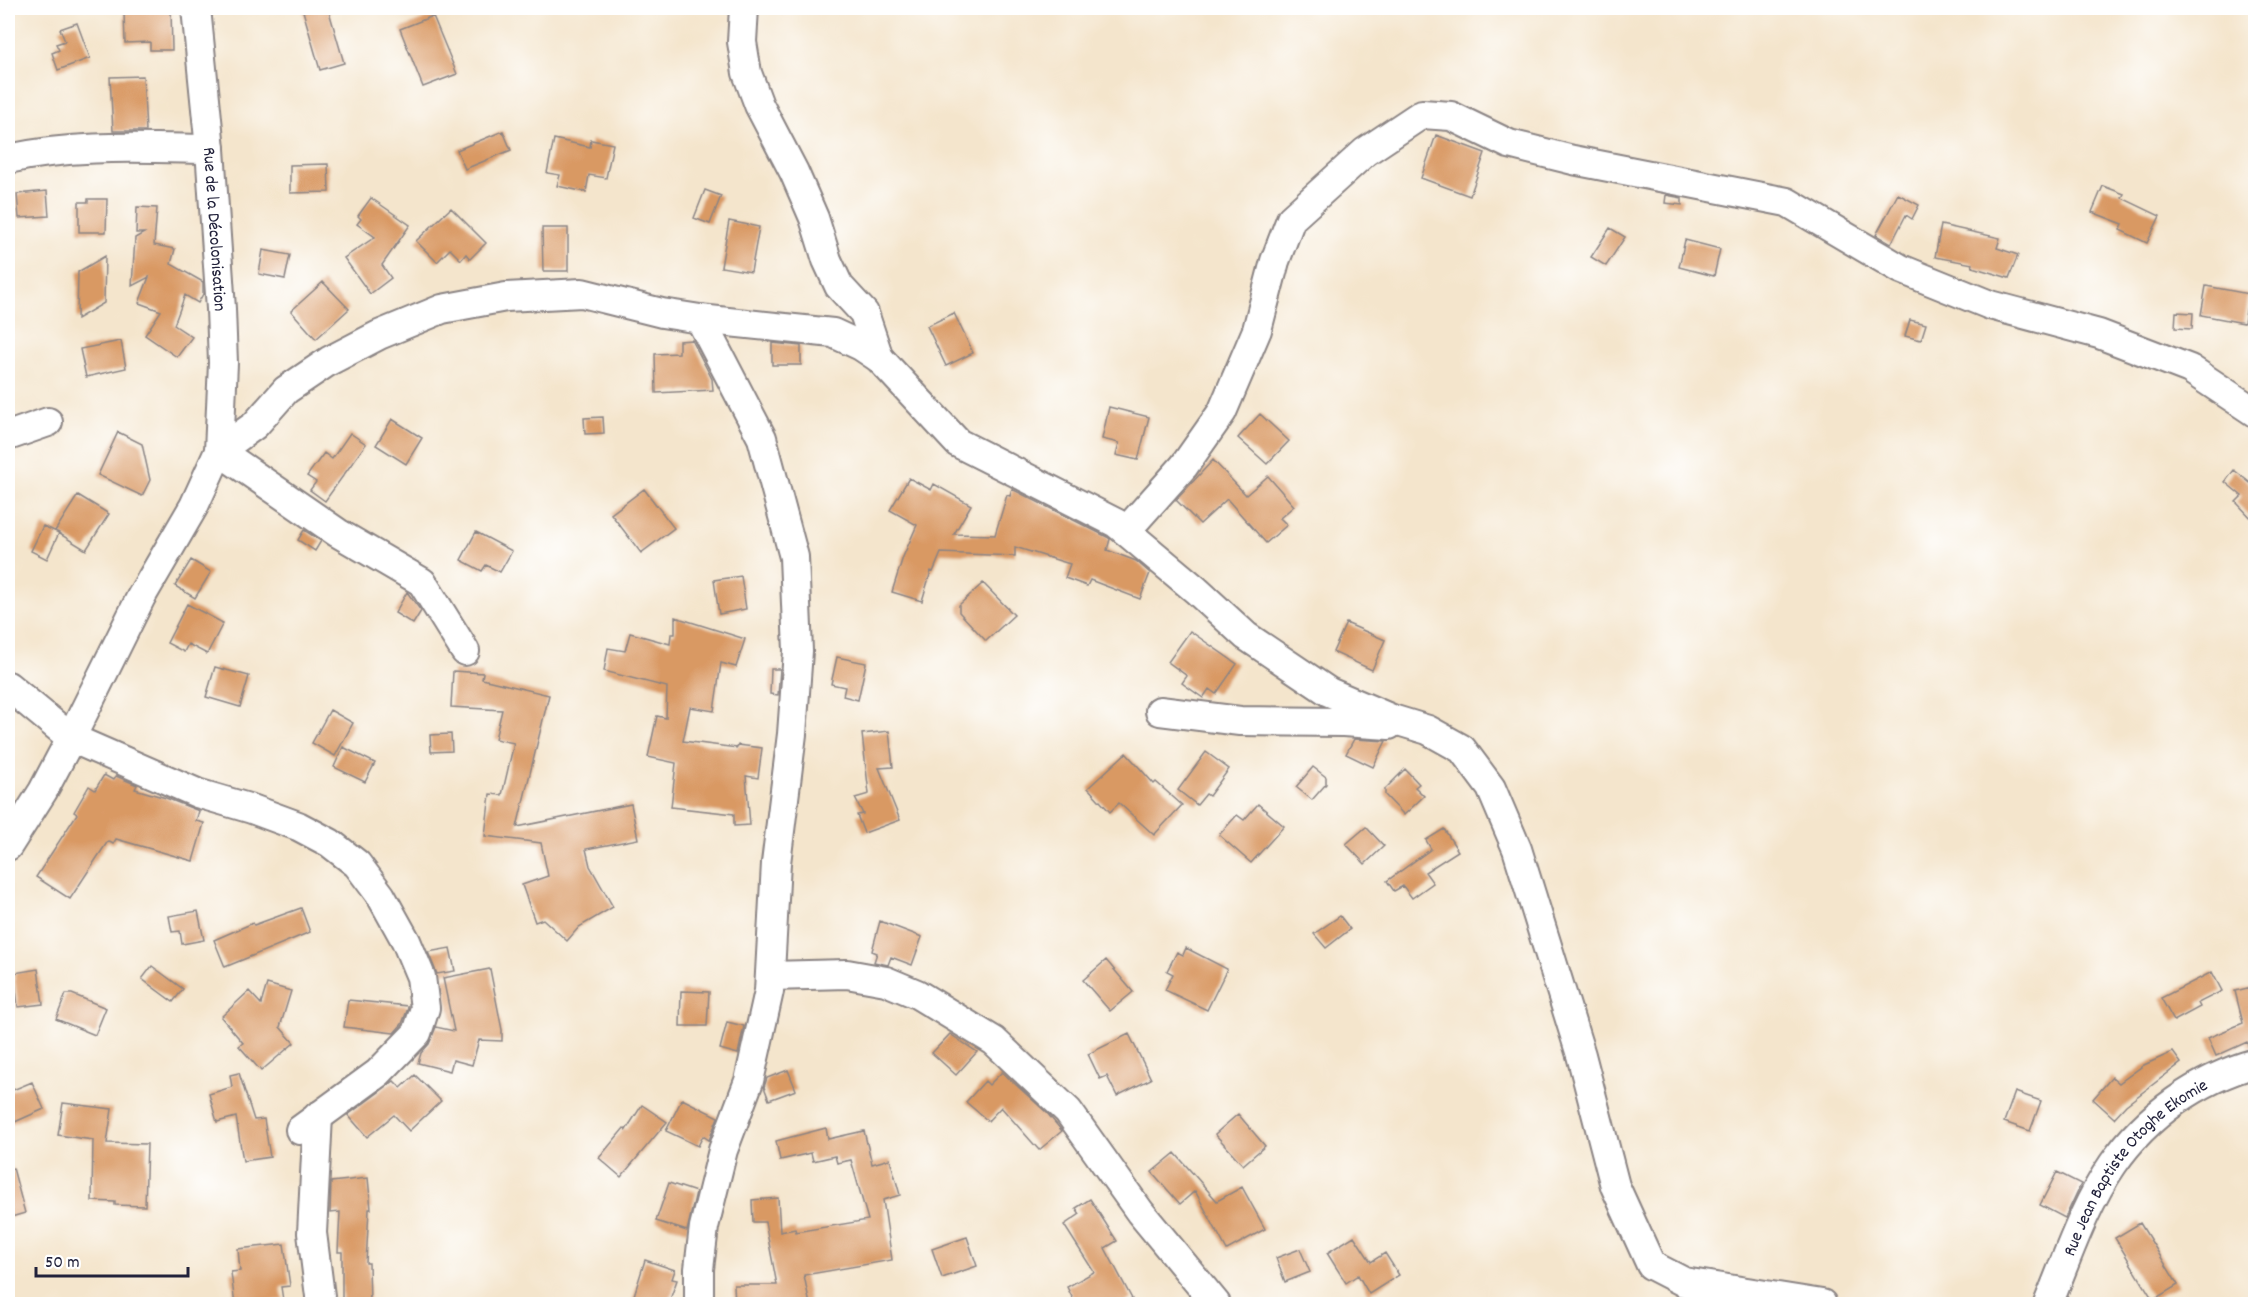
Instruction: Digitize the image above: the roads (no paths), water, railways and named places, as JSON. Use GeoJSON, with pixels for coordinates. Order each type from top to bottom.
{"type":"FeatureCollection","features":[{"type":"Feature","properties":{"kind":"street","name":"Rue de la Décolonisation"},"geometry":{"type":"LineString","coordinates":[[196,8],[210,149],[223,363],[219,451]]}},
{"type":"Feature","properties":{"kind":"street"},"geometry":{"type":"LineString","coordinates":[[744,8],[742,42],[747,73],[759,105],[810,208],[827,260],[839,286],[864,313],[879,358]]}},
{"type":"Feature","properties":{"kind":"street"},"geometry":{"type":"LineString","coordinates":[[1126,531],[1184,466],[1222,412],[1257,330],[1275,261],[1291,219],[1365,152],[1422,114],[1451,117],[1509,144],[1573,160],[1787,202],[1901,269],[1990,305],[2099,334],[2190,369],[2256,413]]}},
{"type":"Feature","properties":{"kind":"street"},"geometry":{"type":"LineString","coordinates":[[8,159],[30,154],[82,150],[210,149]]}},
{"type":"Feature","properties":{"kind":"street"},"geometry":{"type":"LineString","coordinates":[[8,846],[43,791],[141,597],[194,506],[219,451],[255,425],[286,390],[329,361],[379,335],[442,309],[506,297],[582,293],[662,313],[833,333],[861,346],[879,358],[958,443],[1116,523],[1196,590],[1246,636],[1288,665],[1329,692],[1392,719],[1428,730],[1462,749],[1491,788],[1517,849],[1581,1055],[1615,1186],[1651,1265],[1684,1282],[1822,1305]]}},
{"type":"Feature","properties":{"kind":"street"},"geometry":{"type":"LineString","coordinates":[[699,1305],[699,1269],[705,1227],[723,1150],[749,1081],[769,991],[776,863],[792,734],[798,651],[794,557],[762,438],[700,319]]}},
{"type":"Feature","properties":{"kind":"street"},"geometry":{"type":"LineString","coordinates":[[8,436],[48,422]]}},
{"type":"Feature","properties":{"kind":"street"},"geometry":{"type":"LineString","coordinates":[[219,451],[338,533],[422,582],[465,651]]}},
{"type":"Feature","properties":{"kind":"street"},"geometry":{"type":"LineString","coordinates":[[8,686],[71,738],[197,793],[252,809],[298,826],[330,843],[357,864],[381,896],[406,940],[421,977],[425,1008],[417,1033],[378,1072],[309,1123],[312,1233],[321,1305]]}},
{"type":"Feature","properties":{"kind":"street"},"geometry":{"type":"LineString","coordinates":[[1160,711],[1240,721],[1343,722],[1415,726]]}},
{"type":"Feature","properties":{"kind":"street"},"geometry":{"type":"LineString","coordinates":[[770,976],[847,974],[886,981],[917,994],[994,1041],[1068,1111],[1140,1212],[1216,1305]]}},
{"type":"Feature","properties":{"kind":"street","name":"Rue Jean Baptiste Otoghe Ekomie"},"geometry":{"type":"LineString","coordinates":[[2048,1305],[2091,1203],[2114,1164],[2140,1132],[2168,1106],[2201,1085],[2238,1068],[2256,1063]]}}]}
